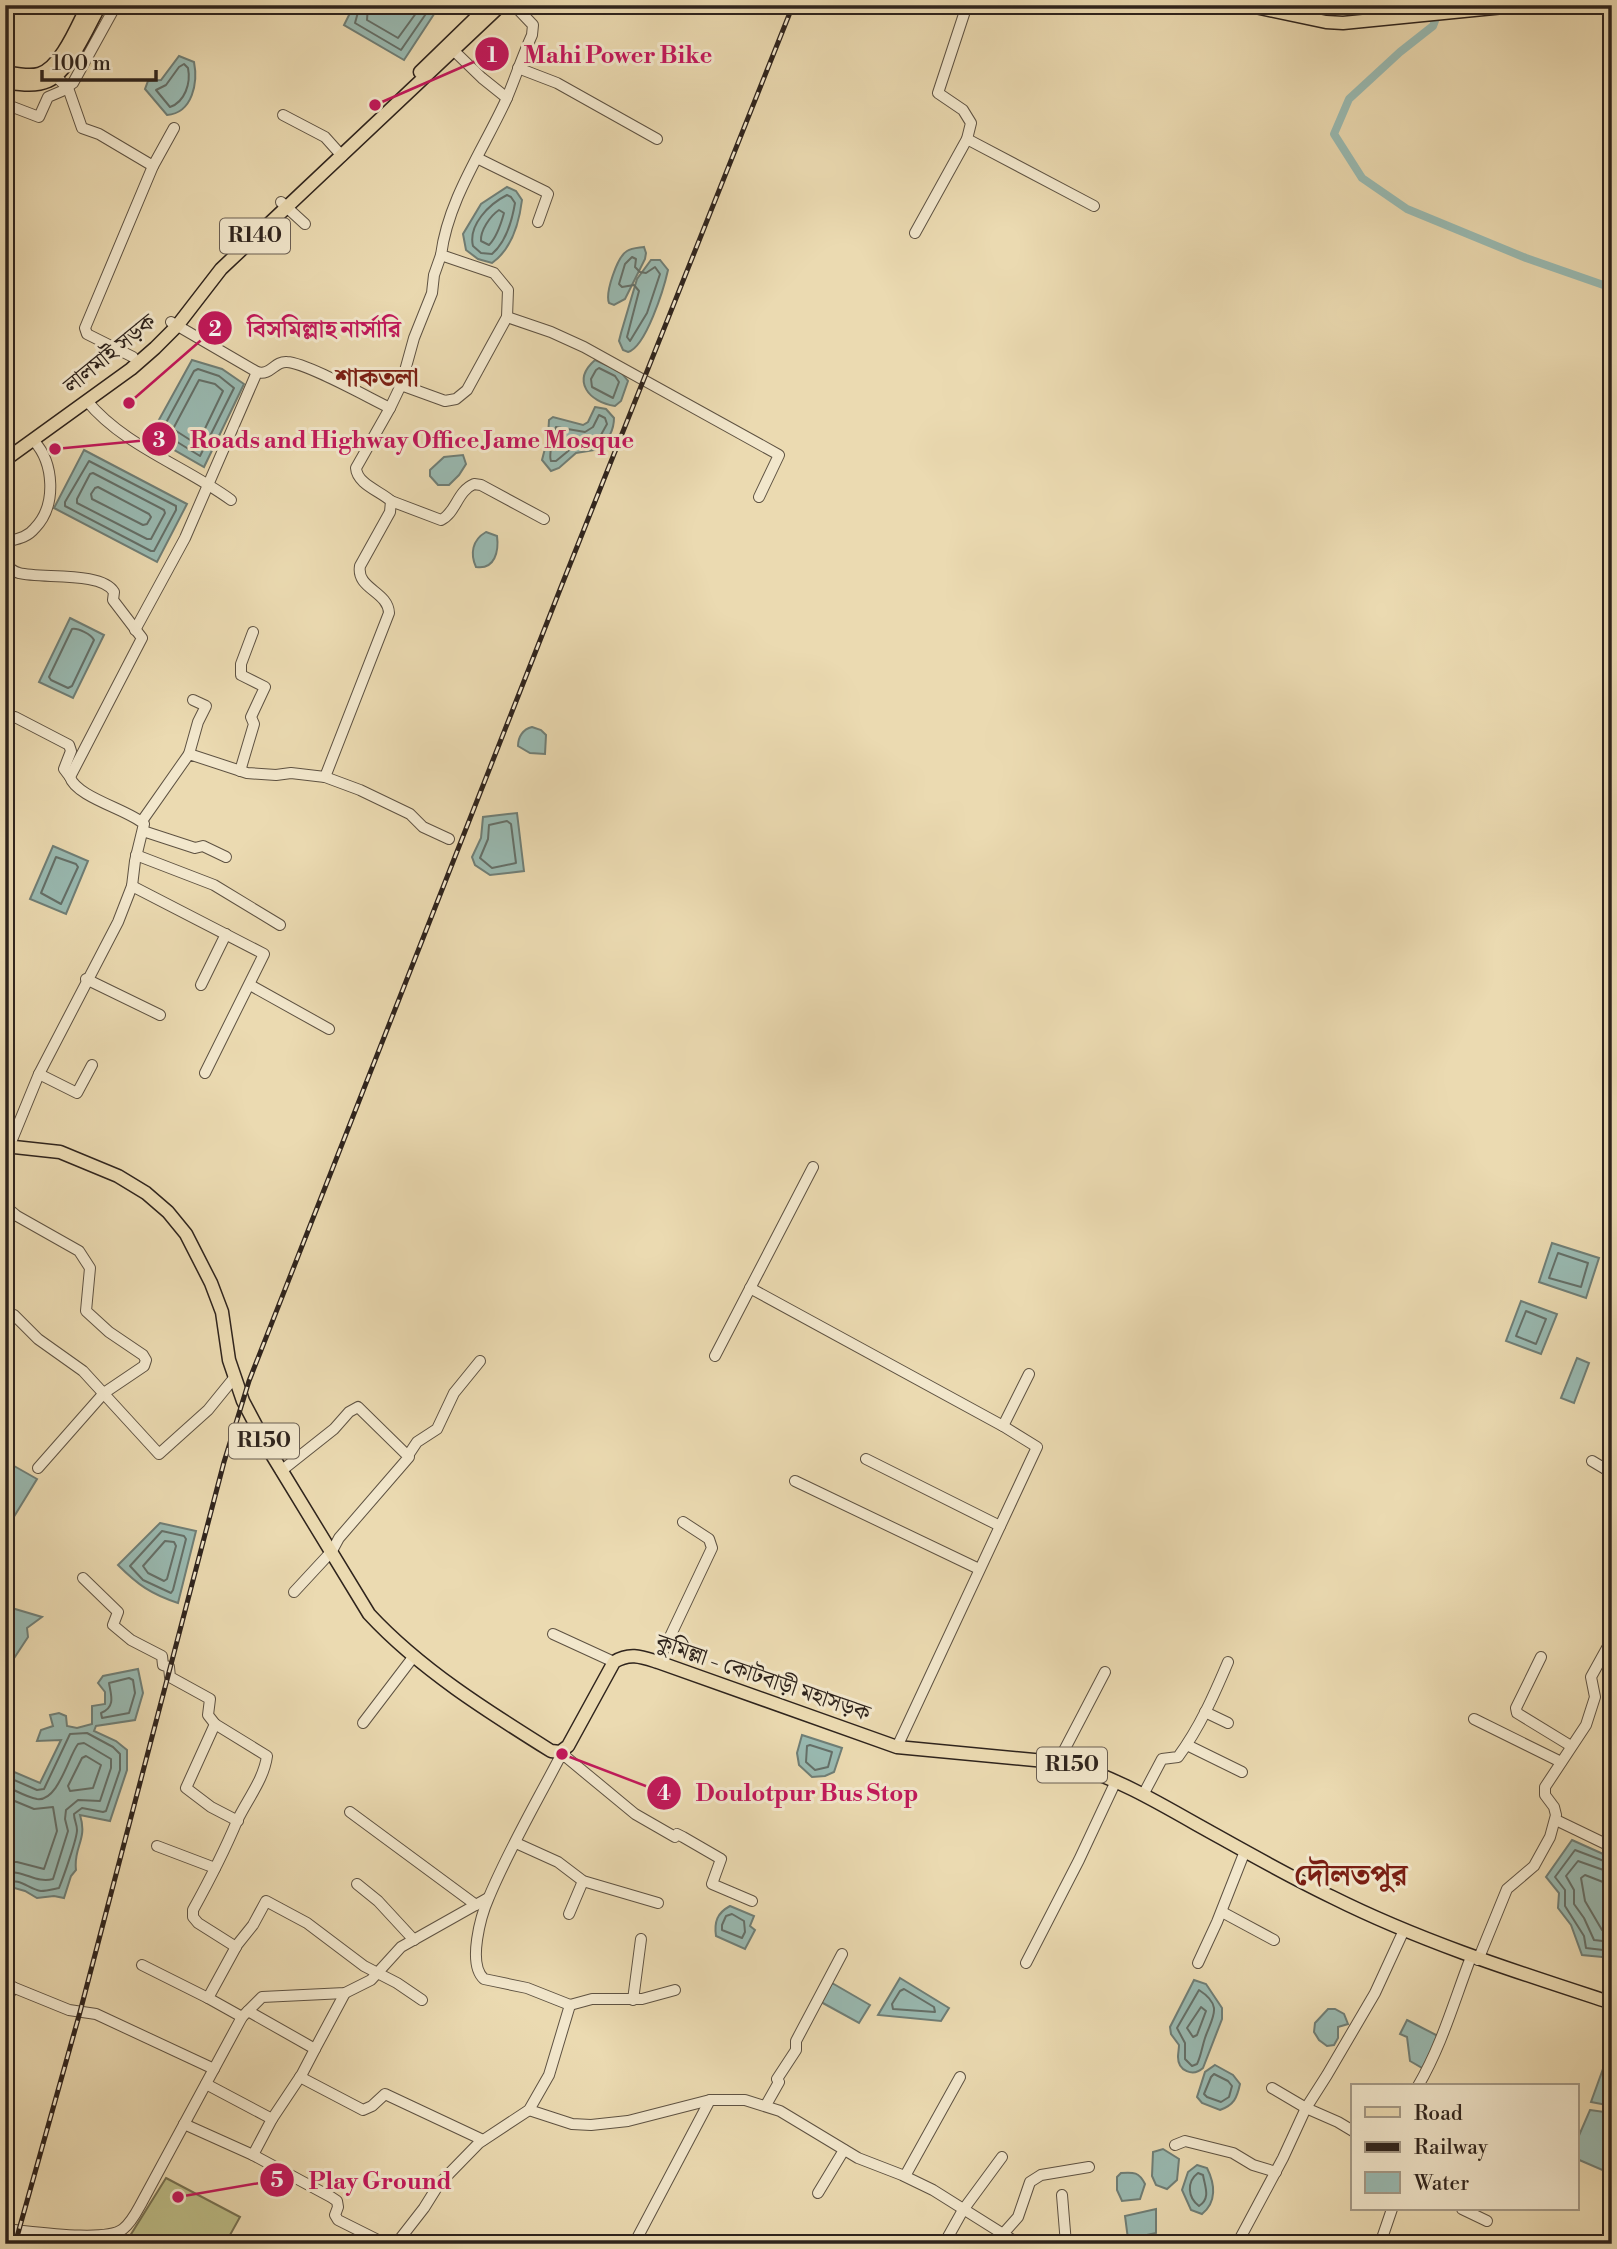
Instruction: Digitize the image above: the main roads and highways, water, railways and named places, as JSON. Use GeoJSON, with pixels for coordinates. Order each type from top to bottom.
{"type":"FeatureCollection","features":[{"type":"Feature","properties":{"kind":"main road"},"geometry":{"type":"LineString","coordinates":[[53,73],[88,5]]}},
{"type":"Feature","properties":{"kind":"main road"},"geometry":{"type":"LineString","coordinates":[[5,82],[39,84],[67,64],[100,5]]}},
{"type":"Feature","properties":{"kind":"main road","name":"লালমাই সড়ক"},"geometry":{"type":"LineString","coordinates":[[452,48],[489,5]]}},
{"type":"Feature","properties":{"kind":"main road","name":"লালমাই সড়ক"},"geometry":{"type":"LineString","coordinates":[[5,460],[131,369],[283,204],[501,5]]}},
{"type":"Feature","properties":{"kind":"main road"},"geometry":{"type":"LineString","coordinates":[[1246,5],[1326,22],[1343,23],[1524,5]]}},
{"type":"Feature","properties":{"kind":"main road"},"geometry":{"type":"LineString","coordinates":[[5,72],[38,75],[53,73]]}},
{"type":"Feature","properties":{"kind":"main road","name":"লালমাই সড়ক"},"geometry":{"type":"LineString","coordinates":[[5,452],[134,358],[174,324]]}},
{"type":"Feature","properties":{"kind":"main road","name":"কুমিল্লা - কোটবাড়ী মহাসড়ক"},"geometry":{"type":"LineString","coordinates":[[7,1147],[60,1152],[118,1176],[146,1193],[168,1212],[186,1234],[211,1283],[222,1312],[234,1378],[281,1471],[369,1614],[389,1636],[414,1656],[551,1751],[560,1752],[568,1746],[614,1662],[632,1655],[897,1747],[1058,1762],[1088,1769],[1143,1795],[1333,1898],[1404,1930],[1475,1958],[1612,2003]]}},
{"type":"Feature","properties":{"kind":"water"},"geometry":{"type":"Polygon","coordinates":[[[354,5],[440,5],[404,60],[344,25],[354,5]]]}},
{"type":"Feature","properties":{"kind":"water"},"geometry":{"type":"Polygon","coordinates":[[[179,56],[194,62],[194,87],[183,109],[167,115],[145,89],[148,81],[161,80],[179,56]]]}},
{"type":"Feature","properties":{"kind":"water"},"geometry":{"type":"Polygon","coordinates":[[[507,187],[516,191],[522,200],[513,235],[505,251],[492,263],[478,259],[466,250],[463,234],[481,204],[507,187]]]}},
{"type":"Feature","properties":{"kind":"water"},"geometry":{"type":"Polygon","coordinates":[[[644,247],[645,259],[625,299],[614,305],[609,303],[610,284],[619,260],[627,251],[644,247]]]}},
{"type":"Feature","properties":{"kind":"water"},"geometry":{"type":"Polygon","coordinates":[[[651,260],[660,260],[668,270],[648,329],[635,348],[628,352],[623,350],[619,341],[621,333],[637,279],[651,260]]]}},
{"type":"Feature","properties":{"kind":"water"},"geometry":{"type":"Polygon","coordinates":[[[192,360],[222,369],[244,384],[204,467],[150,436],[192,360]]]}},
{"type":"Feature","properties":{"kind":"water"},"geometry":{"type":"Polygon","coordinates":[[[595,360],[620,371],[628,381],[621,401],[615,406],[598,400],[586,389],[584,375],[595,360]]]}},
{"type":"Feature","properties":{"kind":"water"},"geometry":{"type":"Polygon","coordinates":[[[595,407],[606,409],[614,418],[612,431],[606,442],[600,449],[576,453],[559,468],[551,471],[542,460],[549,420],[553,417],[583,425],[588,422],[595,407]]]}},
{"type":"Feature","properties":{"kind":"water"},"geometry":{"type":"Polygon","coordinates":[[[84,450],[187,504],[157,562],[54,508],[84,450]]]}},
{"type":"Feature","properties":{"kind":"water"},"geometry":{"type":"Polygon","coordinates":[[[463,455],[466,464],[449,485],[438,485],[430,476],[430,470],[444,457],[463,455]]]}},
{"type":"Feature","properties":{"kind":"water"},"geometry":{"type":"Polygon","coordinates":[[[486,532],[497,536],[496,553],[488,566],[476,567],[474,548],[481,535],[486,532]]]}},
{"type":"Feature","properties":{"kind":"water"},"geometry":{"type":"Polygon","coordinates":[[[70,618],[104,635],[73,698],[39,682],[70,618]]]}},
{"type":"Feature","properties":{"kind":"water"},"geometry":{"type":"Polygon","coordinates":[[[532,727],[546,735],[545,754],[530,753],[518,746],[522,734],[532,727]]]}},
{"type":"Feature","properties":{"kind":"water"},"geometry":{"type":"Polygon","coordinates":[[[517,813],[524,871],[490,875],[475,865],[472,857],[481,838],[483,817],[517,813]]]}},
{"type":"Feature","properties":{"kind":"water"},"geometry":{"type":"Polygon","coordinates":[[[53,846],[88,861],[66,914],[30,899],[53,846]]]}},
{"type":"Feature","properties":{"kind":"water"},"geometry":{"type":"Polygon","coordinates":[[[1552,1243],[1599,1258],[1586,1298],[1539,1282],[1552,1243]]]}},
{"type":"Feature","properties":{"kind":"water"},"geometry":{"type":"Polygon","coordinates":[[[1521,1301],[1557,1314],[1541,1354],[1506,1341],[1521,1301]]]}},
{"type":"Feature","properties":{"kind":"water"},"geometry":{"type":"Polygon","coordinates":[[[1577,1358],[1589,1363],[1574,1403],[1561,1398],[1577,1358]]]}},
{"type":"Feature","properties":{"kind":"water"},"geometry":{"type":"Polygon","coordinates":[[[7,1462],[37,1479],[12,1520],[5,1516],[7,1462]]]}},
{"type":"Feature","properties":{"kind":"water"},"geometry":{"type":"Polygon","coordinates":[[[160,1523],[196,1531],[178,1603],[145,1588],[118,1565],[160,1523]]]}},
{"type":"Feature","properties":{"kind":"water"},"geometry":{"type":"Polygon","coordinates":[[[5,1606],[42,1617],[27,1628],[28,1637],[5,1672],[5,1606]]]}},
{"type":"Feature","properties":{"kind":"water"},"geometry":{"type":"Polygon","coordinates":[[[138,1669],[143,1693],[135,1720],[96,1726],[94,1731],[116,1741],[127,1750],[127,1770],[110,1821],[80,1815],[82,1831],[76,1855],[76,1870],[71,1876],[64,1898],[37,1898],[11,1887],[5,1891],[5,1768],[40,1783],[61,1740],[37,1741],[41,1730],[53,1726],[50,1715],[59,1713],[66,1716],[67,1726],[77,1728],[92,1724],[92,1706],[105,1704],[105,1692],[98,1683],[103,1676],[138,1669]]]}},
{"type":"Feature","properties":{"kind":"water"},"geometry":{"type":"Polygon","coordinates":[[[802,1735],[842,1748],[834,1772],[812,1777],[799,1765],[797,1753],[802,1735]]]}},
{"type":"Feature","properties":{"kind":"water"},"geometry":{"type":"Polygon","coordinates":[[[1572,1840],[1612,1858],[1612,1958],[1582,1955],[1571,1925],[1558,1908],[1559,1893],[1546,1877],[1572,1840]]]}},
{"type":"Feature","properties":{"kind":"water"},"geometry":{"type":"Polygon","coordinates":[[[730,1906],[754,1916],[750,1926],[755,1930],[745,1949],[716,1936],[717,1918],[730,1906]]]}},
{"type":"Feature","properties":{"kind":"water"},"geometry":{"type":"Polygon","coordinates":[[[900,1978],[949,2008],[941,2021],[878,2015],[900,1978]]]}},
{"type":"Feature","properties":{"kind":"water"},"geometry":{"type":"Polygon","coordinates":[[[1194,1980],[1206,1984],[1222,2008],[1222,2019],[1203,2068],[1191,2072],[1180,2066],[1179,2045],[1171,2034],[1170,2027],[1194,1980]]]}},
{"type":"Feature","properties":{"kind":"water"},"geometry":{"type":"Polygon","coordinates":[[[832,1983],[870,2005],[859,2023],[821,2002],[832,1983]]]}},
{"type":"Feature","properties":{"kind":"water"},"geometry":{"type":"Polygon","coordinates":[[[1328,2009],[1344,2014],[1348,2024],[1338,2027],[1338,2038],[1334,2045],[1327,2046],[1314,2032],[1315,2023],[1328,2009]]]}},
{"type":"Feature","properties":{"kind":"water"},"geometry":{"type":"Polygon","coordinates":[[[1407,2020],[1440,2037],[1424,2069],[1410,2061],[1407,2037],[1400,2034],[1407,2020]]]}},
{"type":"Feature","properties":{"kind":"water"},"geometry":{"type":"Polygon","coordinates":[[[1612,2044],[1612,2106],[1591,2102],[1612,2044]]]}},
{"type":"Feature","properties":{"kind":"water"},"geometry":{"type":"Polygon","coordinates":[[[1215,2065],[1233,2075],[1240,2084],[1234,2100],[1220,2110],[1202,2103],[1197,2097],[1205,2072],[1215,2065]]]}},
{"type":"Feature","properties":{"kind":"water"},"geometry":{"type":"Polygon","coordinates":[[[1590,2110],[1612,2113],[1612,2162],[1607,2172],[1578,2159],[1578,2138],[1590,2110]]]}},
{"type":"Feature","properties":{"kind":"water"},"geometry":{"type":"Polygon","coordinates":[[[1163,2149],[1179,2159],[1177,2180],[1167,2189],[1156,2185],[1152,2176],[1153,2152],[1163,2149]]]}},
{"type":"Feature","properties":{"kind":"water"},"geometry":{"type":"Polygon","coordinates":[[[1197,2165],[1207,2168],[1213,2186],[1210,2204],[1202,2214],[1191,2210],[1182,2190],[1188,2172],[1197,2165]]]}},
{"type":"Feature","properties":{"kind":"water"},"geometry":{"type":"Polygon","coordinates":[[[1121,2173],[1141,2177],[1145,2184],[1140,2199],[1122,2201],[1117,2190],[1117,2177],[1121,2173]]]}},
{"type":"Feature","properties":{"kind":"water"},"geometry":{"type":"Polygon","coordinates":[[[1156,2209],[1156,2233],[1128,2239],[1125,2216],[1156,2209]]]}},
{"type":"Feature","properties":{"kind":"waterway"},"geometry":{"type":"LineString","coordinates":[[1441,5],[1433,26],[1349,99],[1334,134],[1362,178],[1407,209],[1526,258],[1612,288]]}},
{"type":"Feature","properties":{"kind":"railway"},"geometry":{"type":"LineString","coordinates":[[15,2244],[80,2012],[224,1462],[249,1381],[793,5]]}},
{"type":"Feature","properties":{"kind":"place","name":"Mahi Power Bike"},"geometry":{"type":"Point","coordinates":[375,105]}},
{"type":"Feature","properties":{"kind":"place","name":"বিসমিল্লাহ নার্সারি"},"geometry":{"type":"Point","coordinates":[129,403]}},
{"type":"Feature","properties":{"kind":"place","name":"Roads and Highway Office Jame Mosque"},"geometry":{"type":"Point","coordinates":[55,449]}},
{"type":"Feature","properties":{"kind":"place","name":"Doulotpur Bus Stop"},"geometry":{"type":"Point","coordinates":[562,1754]}},
{"type":"Feature","properties":{"kind":"place","name":"Play Ground"},"geometry":{"type":"Point","coordinates":[178,2197]}},
{"type":"Feature","properties":{"kind":"district","name":"শাকতলা"},"geometry":{"type":"Point","coordinates":[377,378]}},
{"type":"Feature","properties":{"kind":"district","name":"দৌলতপুর"},"geometry":{"type":"Point","coordinates":[1351,1876]}}]}
